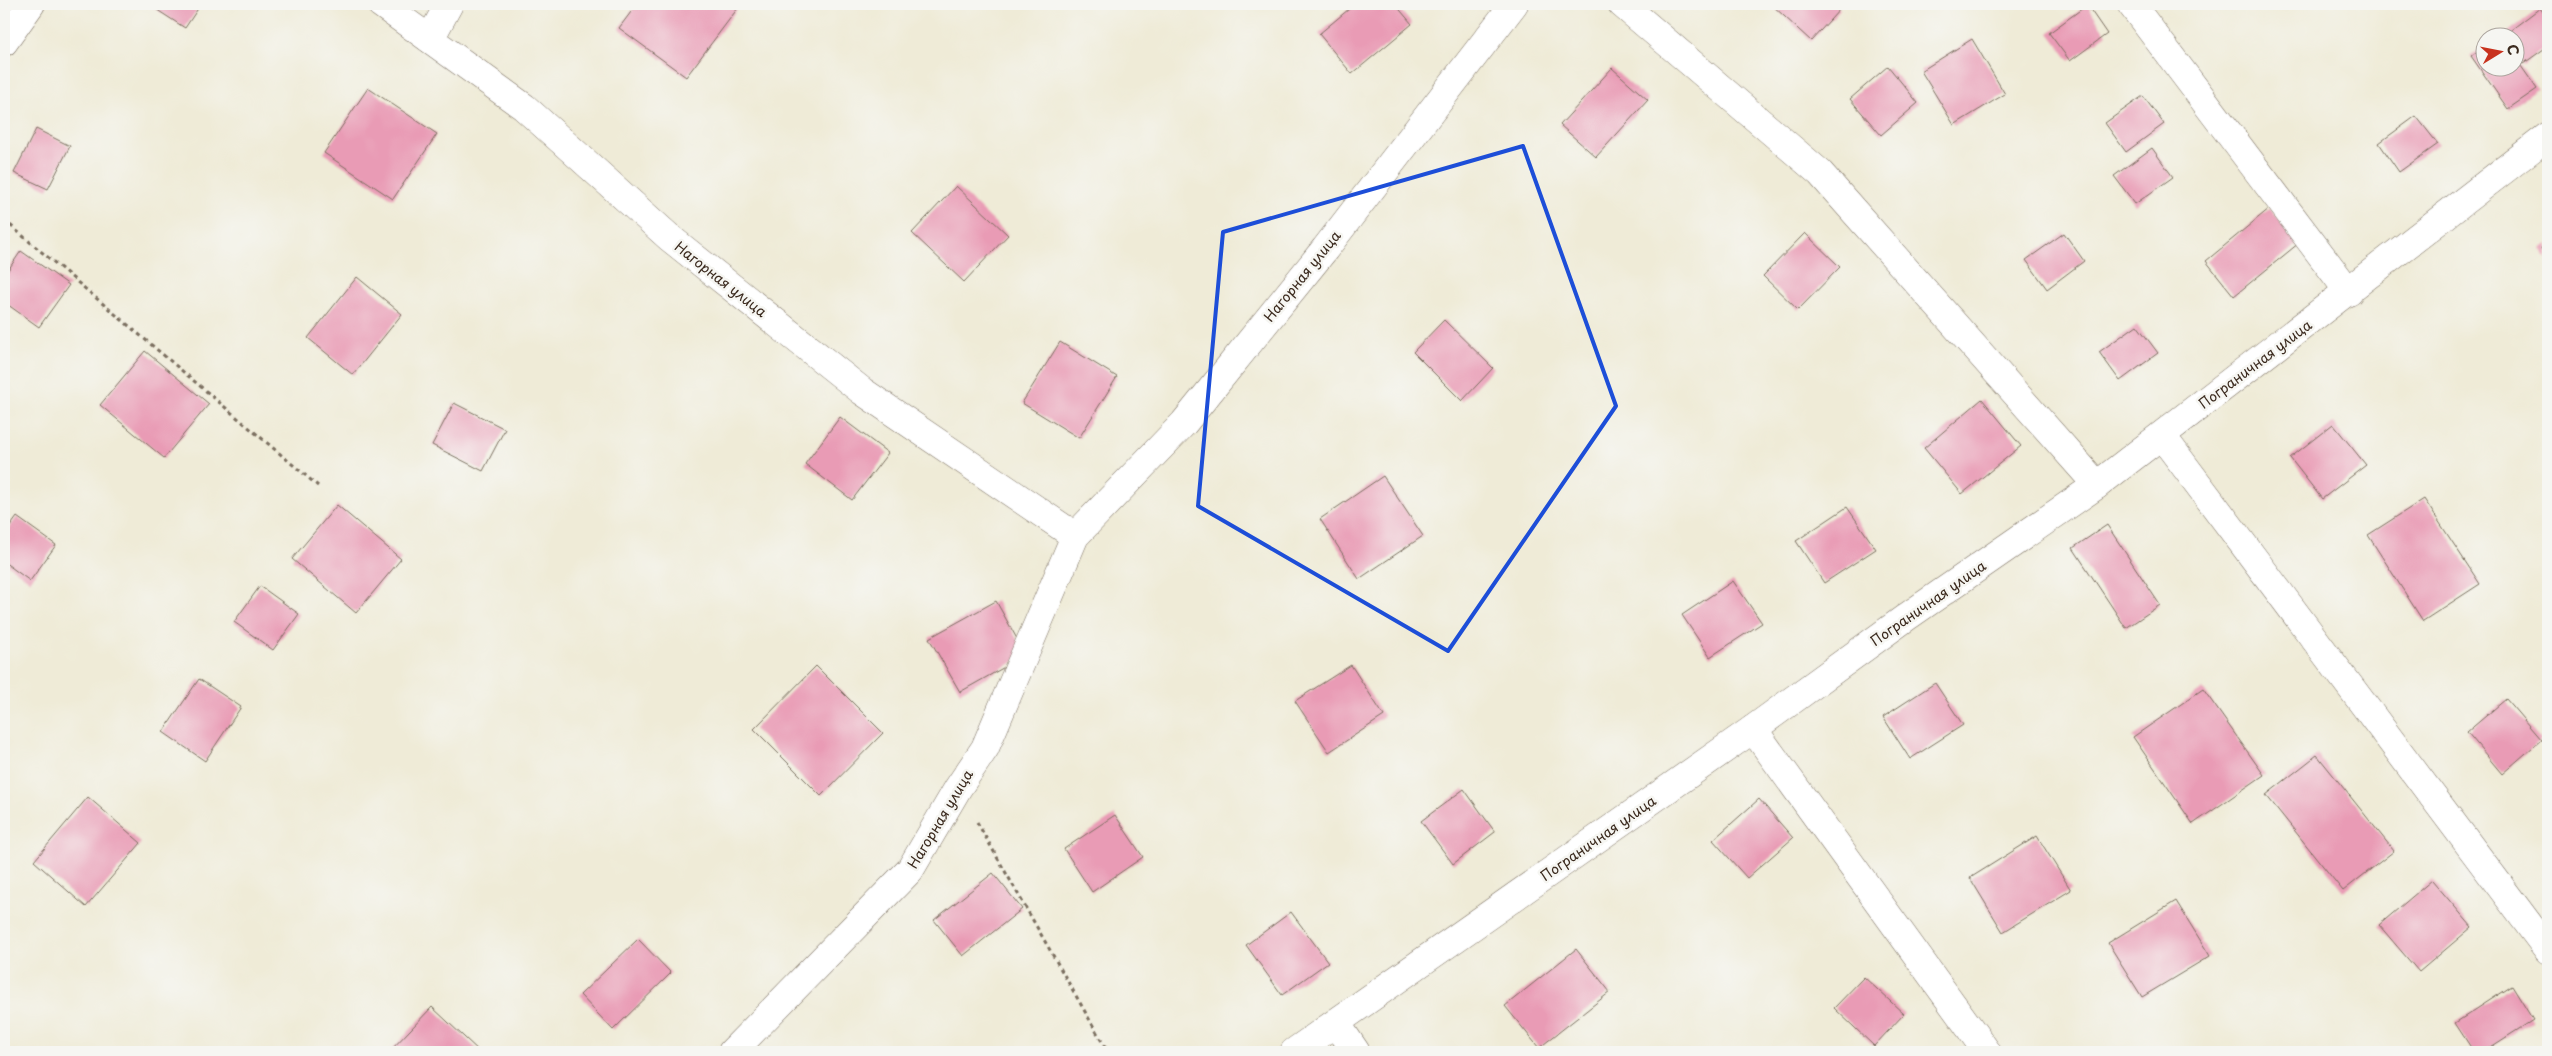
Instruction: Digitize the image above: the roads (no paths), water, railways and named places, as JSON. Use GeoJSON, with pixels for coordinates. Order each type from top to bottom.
{"type":"FeatureCollection","features":[{"type":"Feature","properties":{"kind":"street"},"geometry":{"type":"LineString","coordinates":[[4,42],[30,4]]}},
{"type":"Feature","properties":{"kind":"street","name":"Нагорная улица"},"geometry":{"type":"LineString","coordinates":[[381,4],[524,107],[670,238],[862,391],[1075,536]]}},
{"type":"Feature","properties":{"kind":"street"},"geometry":{"type":"LineString","coordinates":[[430,39],[449,4]]}},
{"type":"Feature","properties":{"kind":"street","name":"Нагорная улица"},"geometry":{"type":"LineString","coordinates":[[732,1052],[910,870],[958,788],[985,748],[1075,536],[1184,423],[1325,249],[1514,4]]}},
{"type":"Feature","properties":{"kind":"street"},"geometry":{"type":"LineString","coordinates":[[1622,4],[1820,173],[2097,485]]}},
{"type":"Feature","properties":{"kind":"street"},"geometry":{"type":"LineString","coordinates":[[2131,4],[2349,292]]}},
{"type":"Feature","properties":{"kind":"street","name":"Пограничная улица"},"geometry":{"type":"LineString","coordinates":[[1294,1052],[1337,1024],[1753,729],[1908,616],[2097,485],[2349,292],[2548,136]]}},
{"type":"Feature","properties":{"kind":"street"},"geometry":{"type":"LineString","coordinates":[[2162,436],[2548,950]]}},
{"type":"Feature","properties":{"kind":"street"},"geometry":{"type":"LineString","coordinates":[[1753,729],[1988,1052]]}},
{"type":"Feature","properties":{"kind":"street"},"geometry":{"type":"LineString","coordinates":[[1337,1024],[1356,1052]]}}]}
